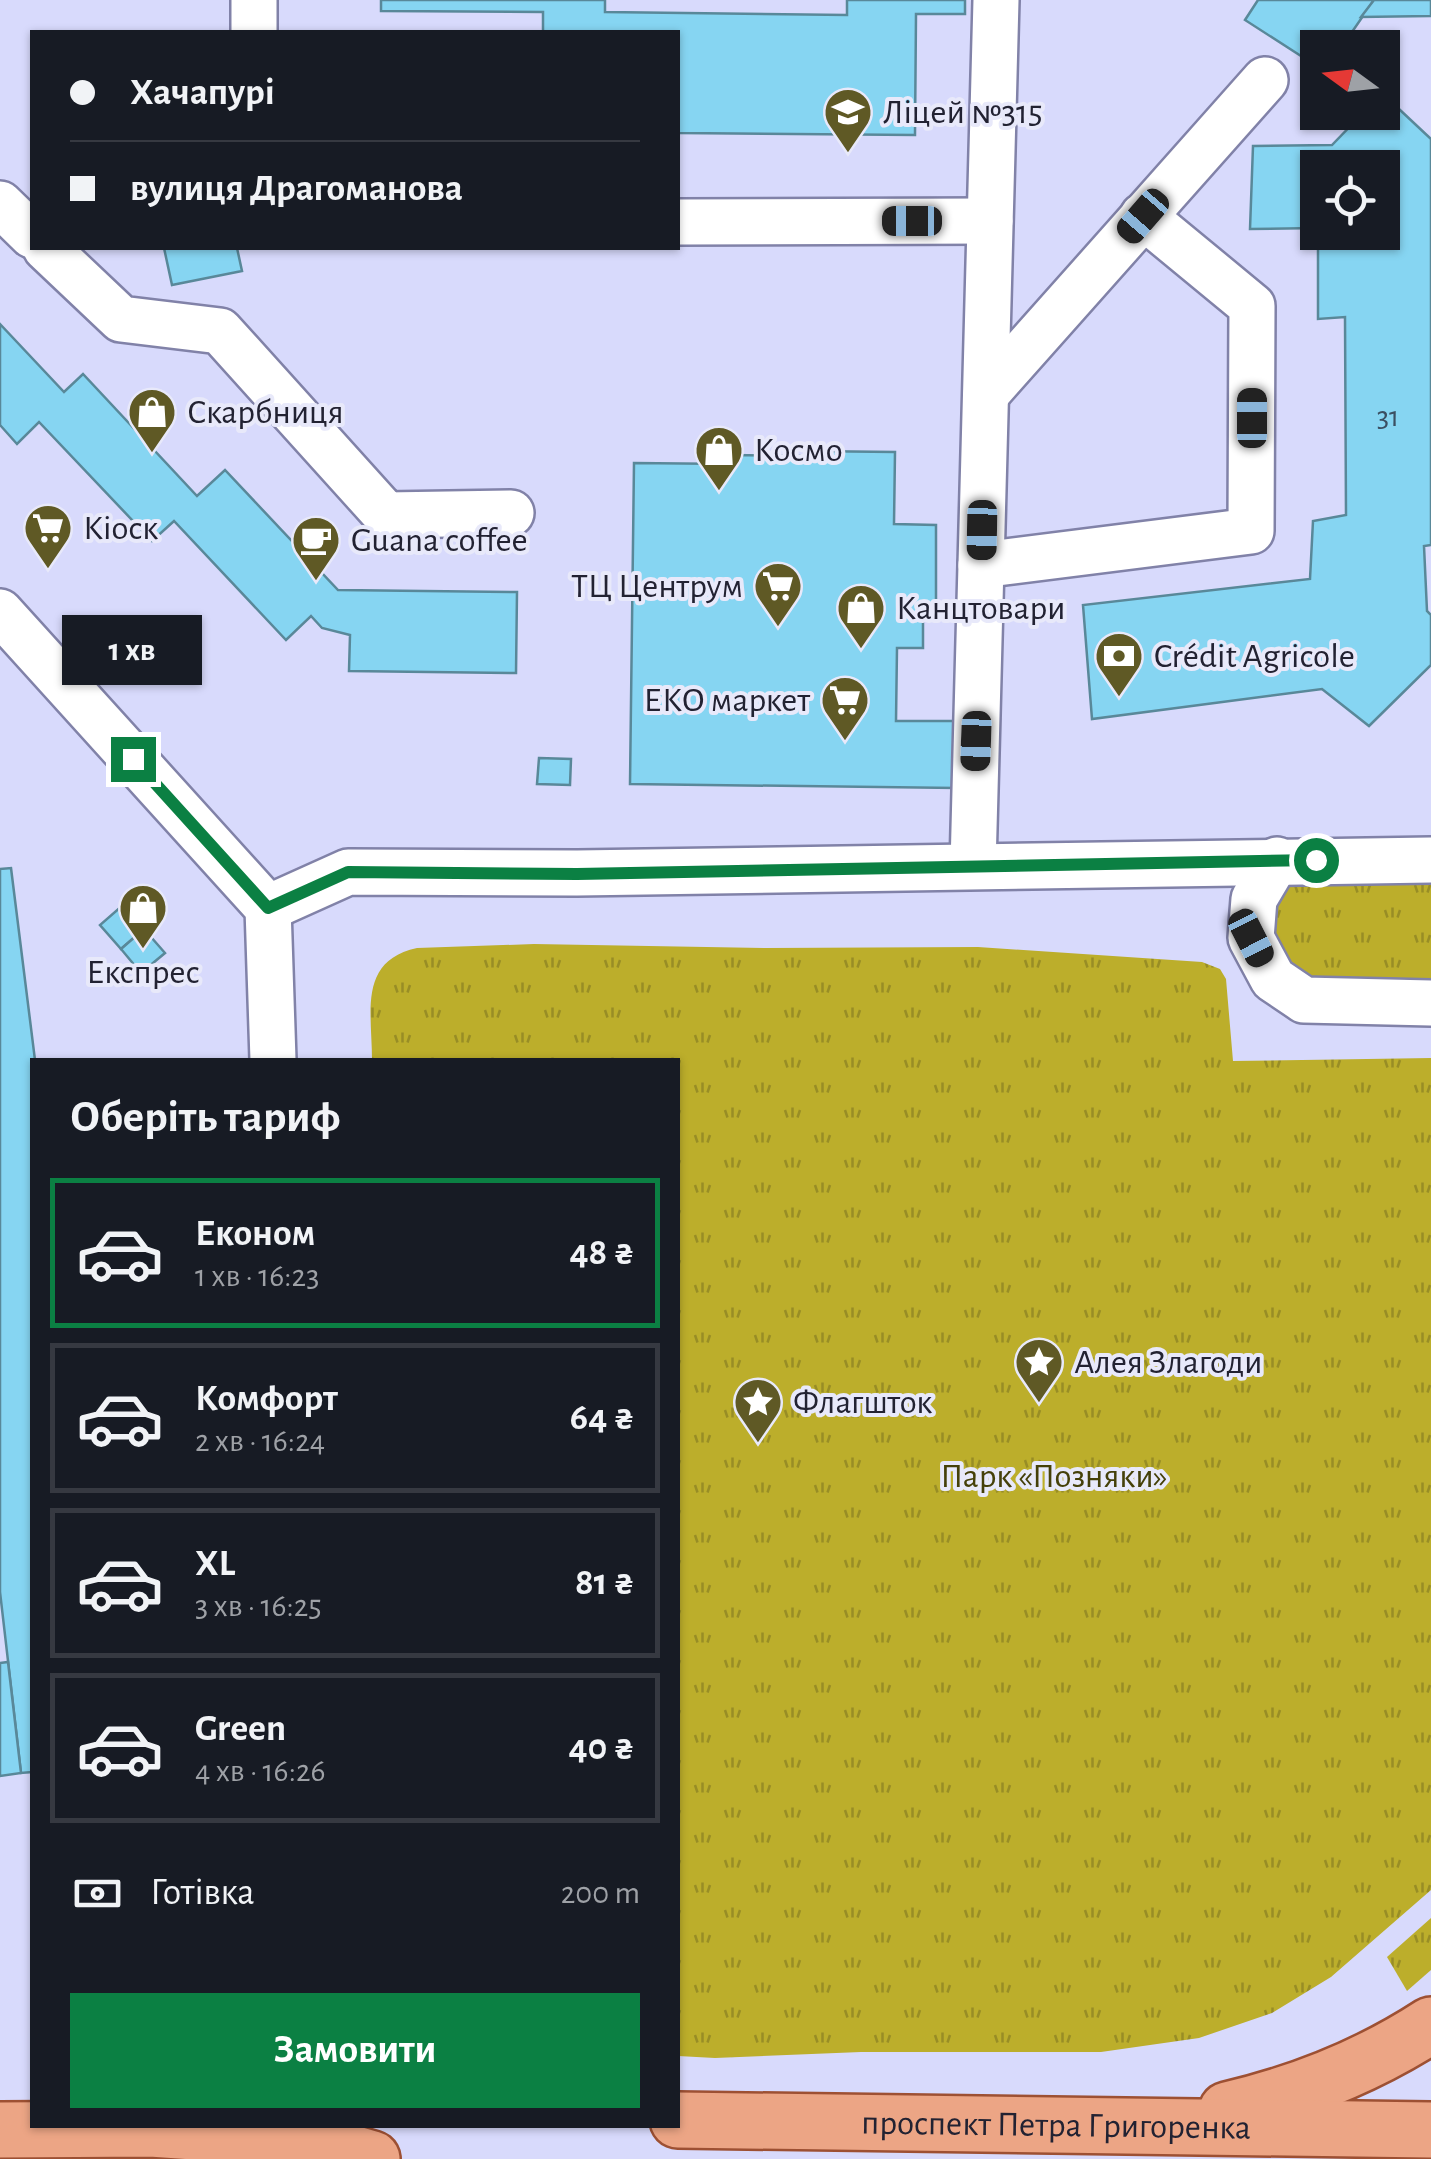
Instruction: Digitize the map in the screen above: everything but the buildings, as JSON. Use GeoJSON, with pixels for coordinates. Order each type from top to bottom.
{"type":"FeatureCollection","features":[{"type":"Feature","properties":{"kind":"main road"},"geometry":{"type":"LineString","coordinates":[[1156,2127],[1279,2098],[1363,2065],[1431,2024]]}},
{"type":"Feature","properties":{"kind":"main road","name":"проспект Петра Григоренка"},"geometry":{"type":"LineString","coordinates":[[680,2120],[1431,2130]]}},
{"type":"Feature","properties":{"kind":"main road"},"geometry":{"type":"LineString","coordinates":[[306,2141],[379,2128]]}},
{"type":"Feature","properties":{"kind":"main road"},"geometry":{"type":"LineString","coordinates":[[0,2130],[150,2129],[306,2141],[372,2159]]}},
{"type":"Feature","properties":{"kind":"street"},"geometry":{"type":"LineString","coordinates":[[254,0],[254,30]]}},
{"type":"Feature","properties":{"kind":"street"},"geometry":{"type":"LineString","coordinates":[[974,866],[996,0]]}},
{"type":"Feature","properties":{"kind":"street"},"geometry":{"type":"LineString","coordinates":[[986,394],[1265,80]]}},
{"type":"Feature","properties":{"kind":"street"},"geometry":{"type":"LineString","coordinates":[[0,203],[30,202]]}},
{"type":"Feature","properties":{"kind":"street"},"geometry":{"type":"LineString","coordinates":[[0,203],[30,233]]}},
{"type":"Feature","properties":{"kind":"street"},"geometry":{"type":"LineString","coordinates":[[982,565],[1251,531],[1252,306],[1143,216]]}},
{"type":"Feature","properties":{"kind":"street"},"geometry":{"type":"LineString","coordinates":[[680,222],[990,221]]}},
{"type":"Feature","properties":{"kind":"street"},"geometry":{"type":"LineString","coordinates":[[48,250],[121,318],[220,331],[386,515],[511,513]]}},
{"type":"Feature","properties":{"kind":"street"},"geometry":{"type":"LineString","coordinates":[[0,612],[268,908],[274,1058]]}},
{"type":"Feature","properties":{"kind":"street"},"geometry":{"type":"LineString","coordinates":[[1278,860],[1254,899],[1251,938],[1273,979],[1304,1000],[1431,1002]]}},
{"type":"Feature","properties":{"kind":"street"},"geometry":{"type":"LineString","coordinates":[[268,908],[348,872],[577,874],[1431,860]]}},
{"type":"Feature","properties":{"kind":"green space"},"geometry":{"type":"Polygon","coordinates":[[[1431,873],[1431,984],[1323,980],[1286,965],[1275,952],[1267,898],[1286,880],[1431,873]]]}},
{"type":"Feature","properties":{"kind":"green space","name":"Парк «Позняки»"},"geometry":{"type":"Polygon","coordinates":[[[534,944],[978,947],[1202,962],[1220,969],[1226,979],[1233,1061],[1431,1058],[1431,1890],[1331,1977],[1272,2013],[1199,2038],[1101,2052],[680,2056],[680,1058],[372,1058],[371,1007],[377,976],[385,964],[417,948],[534,944]]]}},
{"type":"Feature","properties":{"kind":"green space"},"geometry":{"type":"Polygon","coordinates":[[[1431,1918],[1431,1970],[1407,1991],[1387,1957],[1431,1918]]]}},
{"type":"Feature","properties":{"kind":"place","name":"Ліцей №315"},"geometry":{"type":"Point","coordinates":[848,154]}},
{"type":"Feature","properties":{"kind":"place","name":"Скарбниця"},"geometry":{"type":"Point","coordinates":[152,454]}},
{"type":"Feature","properties":{"kind":"place","name":"Космо"},"geometry":{"type":"Point","coordinates":[719,492]}},
{"type":"Feature","properties":{"kind":"place","name":"Кіоск"},"geometry":{"type":"Point","coordinates":[48,570]}},
{"type":"Feature","properties":{"kind":"place","name":"Guana coffee"},"geometry":{"type":"Point","coordinates":[316,582]}},
{"type":"Feature","properties":{"kind":"place","name":"ТЦ Центрум"},"geometry":{"type":"Point","coordinates":[778,628]}},
{"type":"Feature","properties":{"kind":"place","name":"Канцтовари"},"geometry":{"type":"Point","coordinates":[861,650]}},
{"type":"Feature","properties":{"kind":"place","name":"Crédit Agricole"},"geometry":{"type":"Point","coordinates":[1119,698]}},
{"type":"Feature","properties":{"kind":"place","name":"ЕКО маркет"},"geometry":{"type":"Point","coordinates":[845,742]}},
{"type":"Feature","properties":{"kind":"place","name":"Експрес"},"geometry":{"type":"Point","coordinates":[143,950]}},
{"type":"Feature","properties":{"kind":"place","name":"Алея Злагоди"},"geometry":{"type":"Point","coordinates":[1039,1404]}},
{"type":"Feature","properties":{"kind":"place","name":"Флагшток"},"geometry":{"type":"Point","coordinates":[758,1444]}},
{"type":"Feature","properties":{"kind":"route"},"geometry":{"type":"LineString","coordinates":[[133,759],[268,908],[348,872],[577,874],[1316,860]]}}]}
